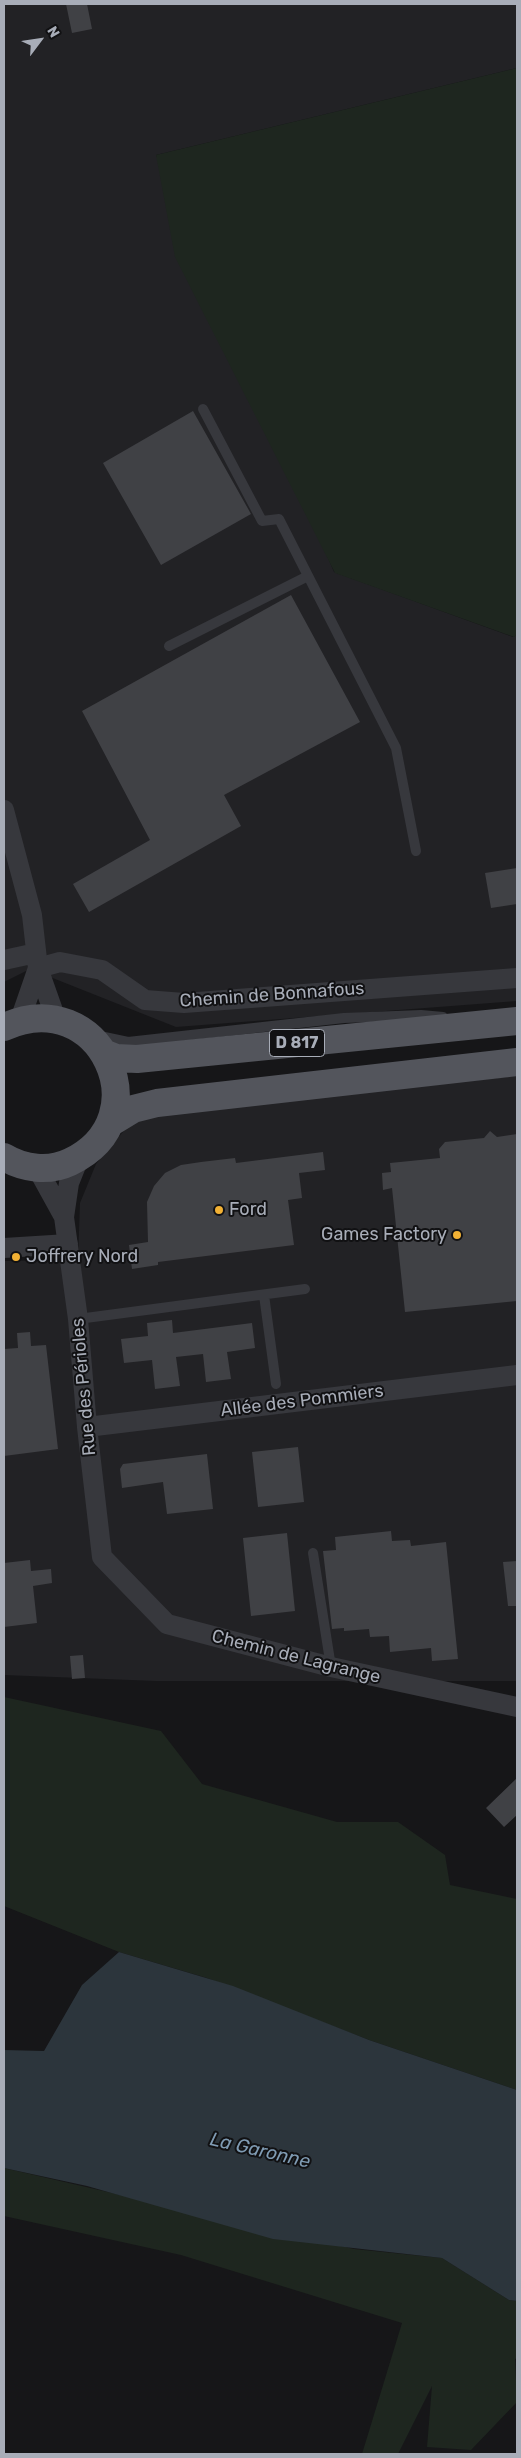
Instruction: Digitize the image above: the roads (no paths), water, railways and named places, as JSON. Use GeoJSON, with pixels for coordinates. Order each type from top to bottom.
{"type":"FeatureCollection","features":[{"type":"Feature","properties":{"kind":"main road"},"geometry":{"type":"LineString","coordinates":[[4,1157],[14,1163],[37,1168],[66,1164],[92,1149],[110,1123],[115,1106],[116,1088],[113,1070],[106,1054],[86,1033],[72,1024],[56,1019],[38,1017],[12,1024]]}},
{"type":"Feature","properties":{"kind":"main road","name":"D 817"},"geometry":{"type":"LineString","coordinates":[[106,1054],[116,1058],[137,1060],[517,1021]]}},
{"type":"Feature","properties":{"kind":"main road"},"geometry":{"type":"LineString","coordinates":[[110,1123],[133,1110],[157,1103],[517,1062]]}},
{"type":"Feature","properties":{"kind":"street"},"geometry":{"type":"LineString","coordinates":[[4,810],[32,915],[37,961],[56,1019]]}},
{"type":"Feature","properties":{"kind":"street","name":"Chemin de Bonnafous"},"geometry":{"type":"LineString","coordinates":[[4,960],[60,962],[102,970],[145,1000],[184,1003],[517,978]]}},
{"type":"Feature","properties":{"kind":"street"},"geometry":{"type":"LineString","coordinates":[[12,1024],[37,961]]}},
{"type":"Feature","properties":{"kind":"street","name":"Rue des Périoles"},"geometry":{"type":"LineString","coordinates":[[79,1158],[69,1183],[64,1217],[78,1319],[87,1427],[102,1557]]}},
{"type":"Feature","properties":{"kind":"street","name":"Rue des Périoles"},"geometry":{"type":"LineString","coordinates":[[37,1168],[64,1217]]}},
{"type":"Feature","properties":{"kind":"street"},"geometry":{"type":"LineString","coordinates":[[4,1248],[68,1244]]}},
{"type":"Feature","properties":{"kind":"street","name":"Allée des Pommiers"},"geometry":{"type":"LineString","coordinates":[[87,1427],[517,1375]]}},
{"type":"Feature","properties":{"kind":"street","name":"Chemin de Lagrange"},"geometry":{"type":"LineString","coordinates":[[102,1557],[167,1624],[331,1667],[517,1707]]}},
{"type":"Feature","properties":{"kind":"lane"},"geometry":{"type":"LineString","coordinates":[[203,409],[262,521],[278,519],[396,748],[416,851]]}},
{"type":"Feature","properties":{"kind":"lane"},"geometry":{"type":"LineString","coordinates":[[169,646],[308,576]]}},
{"type":"Feature","properties":{"kind":"lane"},"geometry":{"type":"LineString","coordinates":[[86,1033],[128,1042],[344,1018],[421,1015],[489,1023]]}},
{"type":"Feature","properties":{"kind":"lane"},"geometry":{"type":"LineString","coordinates":[[78,1319],[304,1289]]}},
{"type":"Feature","properties":{"kind":"lane"},"geometry":{"type":"LineString","coordinates":[[264,1295],[276,1384]]}},
{"type":"Feature","properties":{"kind":"lane"},"geometry":{"type":"LineString","coordinates":[[313,1553],[331,1667]]}},
{"type":"Feature","properties":{"kind":"water","name":"La Garonne"},"geometry":{"type":"Polygon","coordinates":[[[119,1952],[233,1986],[369,2040],[517,2090],[517,2301],[509,2300],[442,2258],[273,2239],[87,2186],[4,2168],[4,2050],[44,2051],[82,1985],[119,1952]]]}},
{"type":"Feature","properties":{"kind":"place","name":"Ford"},"geometry":{"type":"Point","coordinates":[219,1210]}},
{"type":"Feature","properties":{"kind":"place","name":"Games Factory"},"geometry":{"type":"Point","coordinates":[457,1235]}},
{"type":"Feature","properties":{"kind":"place","name":"Joffrery Nord"},"geometry":{"type":"Point","coordinates":[16,1257]}}]}
